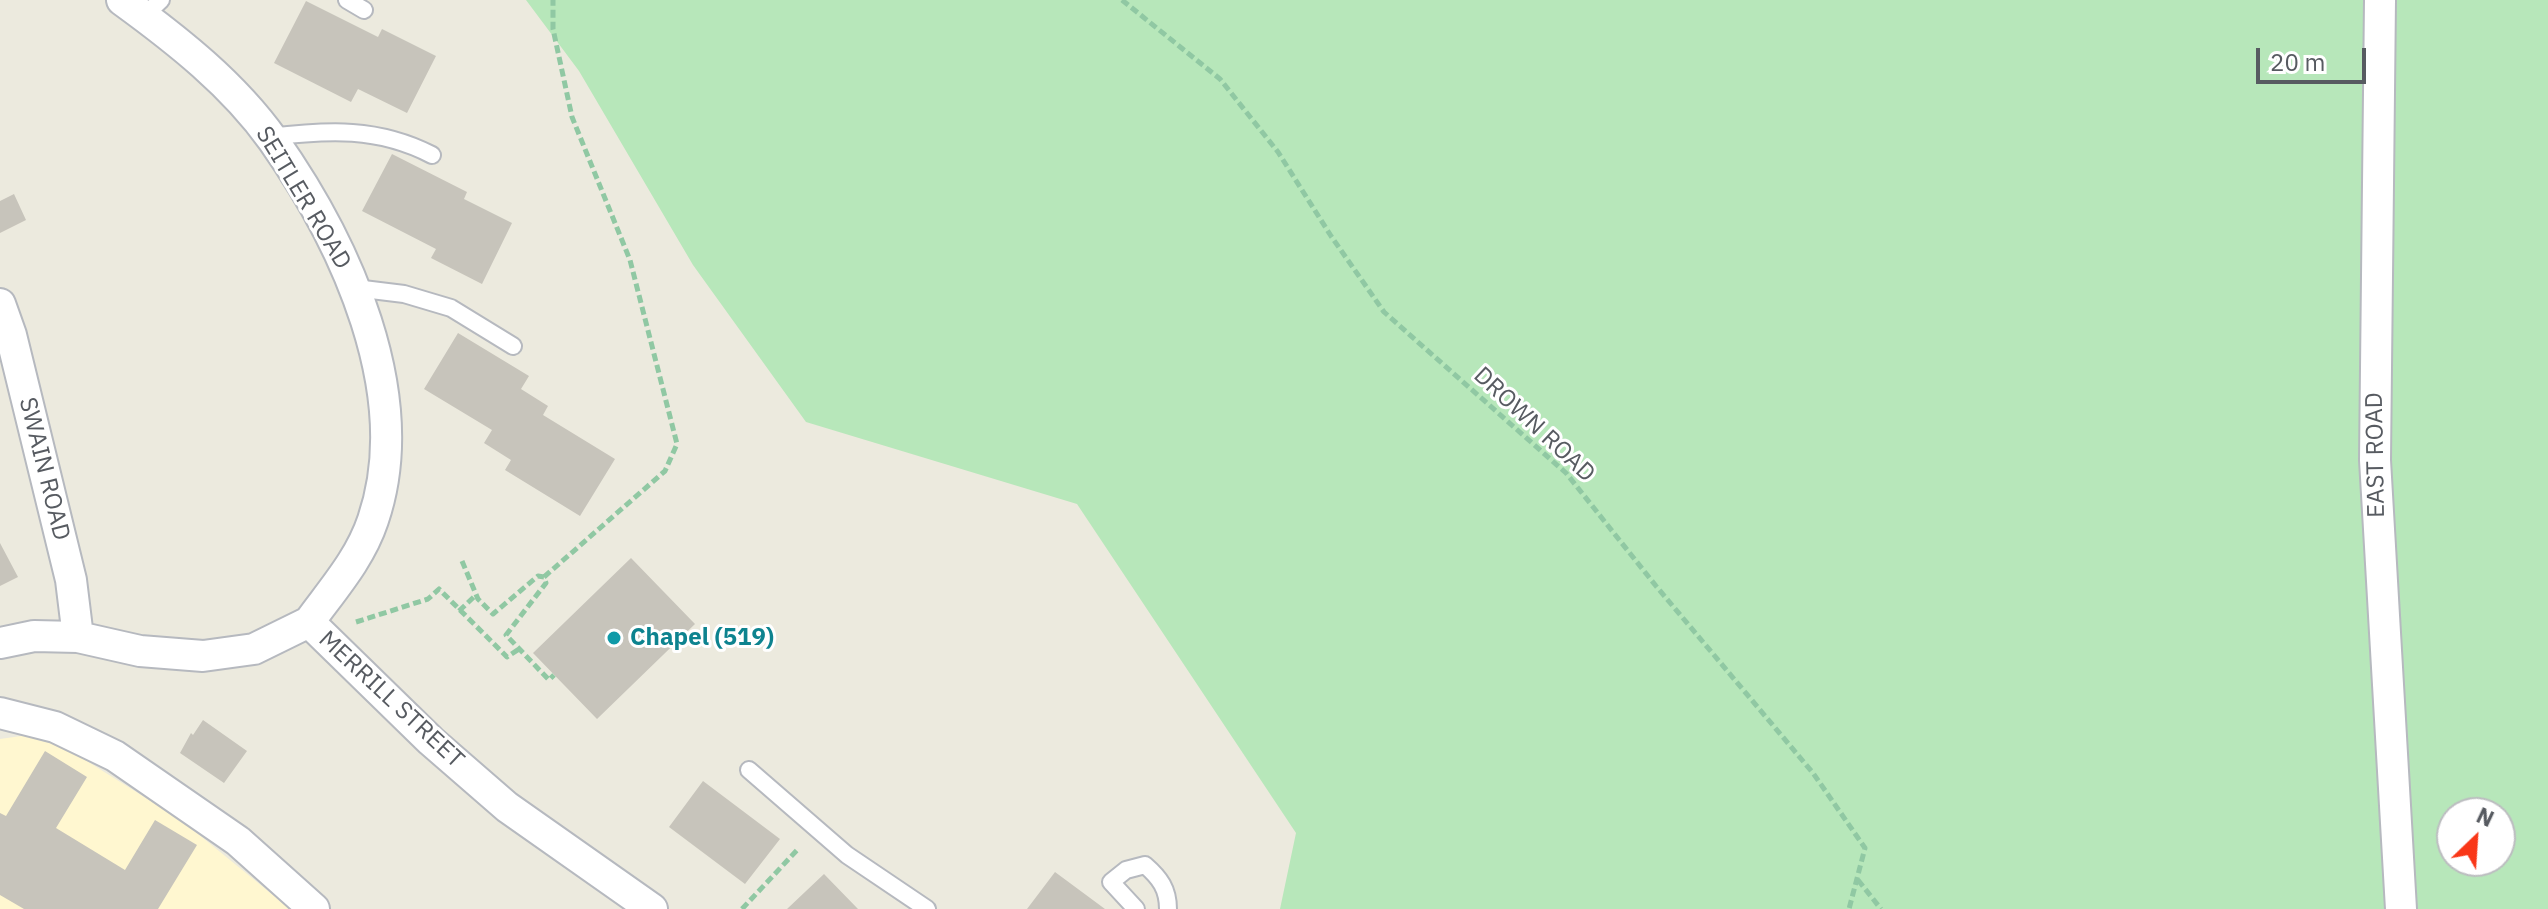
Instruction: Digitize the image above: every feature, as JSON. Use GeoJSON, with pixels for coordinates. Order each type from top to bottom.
{"type":"FeatureCollection","features":[{"type":"Feature","properties":{"kind":"street","name":"EAST ROAD"},"geometry":{"type":"LineString","coordinates":[[2380,0],[2375,446],[2401,909]]}},
{"type":"Feature","properties":{"kind":"street","name":"SEITLER ROAD"},"geometry":{"type":"LineString","coordinates":[[143,5],[235,97],[269,137],[328,232],[355,288],[371,339],[385,412],[386,463],[374,519],[357,559],[315,628]]}},
{"type":"Feature","properties":{"kind":"street","name":"SWAIN ROAD"},"geometry":{"type":"LineString","coordinates":[[0,304],[11,335],[71,580],[78,637]]}},
{"type":"Feature","properties":{"kind":"street","name":"MERRILL STREET"},"geometry":{"type":"LineString","coordinates":[[0,643],[34,636],[78,637],[140,651],[203,656],[254,649],[315,628],[431,741],[507,807],[652,909]]}},
{"type":"Feature","properties":{"kind":"street"},"geometry":{"type":"LineString","coordinates":[[0,713],[55,727],[115,756],[238,841],[314,909]]}},
{"type":"Feature","properties":{"kind":"lane"},"geometry":{"type":"LineString","coordinates":[[347,0],[364,10]]}},
{"type":"Feature","properties":{"kind":"lane"},"geometry":{"type":"LineString","coordinates":[[269,137],[316,131],[354,131],[407,142],[432,155]]}},
{"type":"Feature","properties":{"kind":"lane"},"geometry":{"type":"LineString","coordinates":[[355,288],[404,294],[451,308],[513,346]]}},
{"type":"Feature","properties":{"kind":"lane"},"geometry":{"type":"LineString","coordinates":[[749,770],[847,855],[927,909]]}},
{"type":"Feature","properties":{"kind":"lane"},"geometry":{"type":"LineString","coordinates":[[1136,909],[1111,882],[1126,870],[1145,865],[1159,877],[1168,894],[1168,909]]}},
{"type":"Feature","properties":{"kind":"path"},"geometry":{"type":"LineString","coordinates":[[544,577],[665,471],[677,444],[630,260],[572,117],[553,29],[553,0]]}},
{"type":"Feature","properties":{"kind":"path","name":"DROWN ROAD"},"geometry":{"type":"LineString","coordinates":[[1122,0],[1220,79],[1278,152],[1384,312],[1566,473],[1813,773],[1865,848],[1849,909]]}},
{"type":"Feature","properties":{"kind":"path"},"geometry":{"type":"LineString","coordinates":[[462,561],[476,594],[493,614],[538,576],[544,577]]}},
{"type":"Feature","properties":{"kind":"path"},"geometry":{"type":"LineString","coordinates":[[544,577],[546,583],[506,635],[549,680],[554,675]]}},
{"type":"Feature","properties":{"kind":"path"},"geometry":{"type":"LineString","coordinates":[[315,628],[428,599],[439,589],[507,657],[519,649]]}},
{"type":"Feature","properties":{"kind":"path"},"geometry":{"type":"LineString","coordinates":[[459,611],[476,594]]}},
{"type":"Feature","properties":{"kind":"path"},"geometry":{"type":"LineString","coordinates":[[742,909],[815,828]]}},
{"type":"Feature","properties":{"kind":"path"},"geometry":{"type":"LineString","coordinates":[[1857,879],[1881,909]]}},
{"type":"Feature","properties":{"kind":"shaded area"},"geometry":{"type":"Polygon","coordinates":[[[42,733],[181,820],[290,909],[0,909],[0,739],[42,733]]]}},
{"type":"Feature","properties":{"kind":"green space"},"geometry":{"type":"Polygon","coordinates":[[[526,0],[2548,0],[2548,909],[1280,909],[1296,833],[1077,504],[806,422],[693,265],[579,71],[526,0]]]}},
{"type":"Feature","properties":{"kind":"building"},"geometry":{"type":"Polygon","coordinates":[[[306,1],[378,37],[382,29],[436,56],[407,113],[358,89],[351,102],[274,63],[306,1]]]}},
{"type":"Feature","properties":{"kind":"building"},"geometry":{"type":"Polygon","coordinates":[[[392,154],[467,192],[464,199],[512,223],[482,284],[431,258],[436,249],[362,211],[392,154]]]}},
{"type":"Feature","properties":{"kind":"building"},"geometry":{"type":"Polygon","coordinates":[[[14,194],[26,220],[0,233],[0,201],[14,194]]]}},
{"type":"Feature","properties":{"kind":"building"},"geometry":{"type":"Polygon","coordinates":[[[458,333],[529,376],[521,389],[548,406],[543,415],[615,459],[580,516],[505,470],[511,460],[484,443],[492,430],[424,389],[458,333]]]}},
{"type":"Feature","properties":{"kind":"building"},"geometry":{"type":"Polygon","coordinates":[[[0,543],[18,577],[0,586],[0,543]]]}},
{"type":"Feature","properties":{"kind":"building","name":"Chapel (519)"},"geometry":{"type":"Polygon","coordinates":[[[631,558],[695,624],[597,719],[533,653],[631,558]]]}},
{"type":"Feature","properties":{"kind":"building"},"geometry":{"type":"Polygon","coordinates":[[[203,720],[247,751],[224,783],[180,753],[191,733],[193,735],[203,720]]]}},
{"type":"Feature","properties":{"kind":"building"},"geometry":{"type":"Polygon","coordinates":[[[45,751],[87,777],[56,828],[125,870],[155,820],[197,845],[158,909],[24,909],[0,895],[0,813],[6,816],[45,751]]]}},
{"type":"Feature","properties":{"kind":"building"},"geometry":{"type":"Polygon","coordinates":[[[703,781],[780,839],[745,884],[669,827],[703,781]]]}},
{"type":"Feature","properties":{"kind":"building"},"geometry":{"type":"Polygon","coordinates":[[[1055,872],[1105,909],[1027,909],[1055,872]]]}},
{"type":"Feature","properties":{"kind":"building"},"geometry":{"type":"Polygon","coordinates":[[[824,874],[858,909],[787,909],[824,874]]]}},
{"type":"Feature","properties":{"kind":"place","name":"Chapel (519)"},"geometry":{"type":"Point","coordinates":[614,638]}}]}
